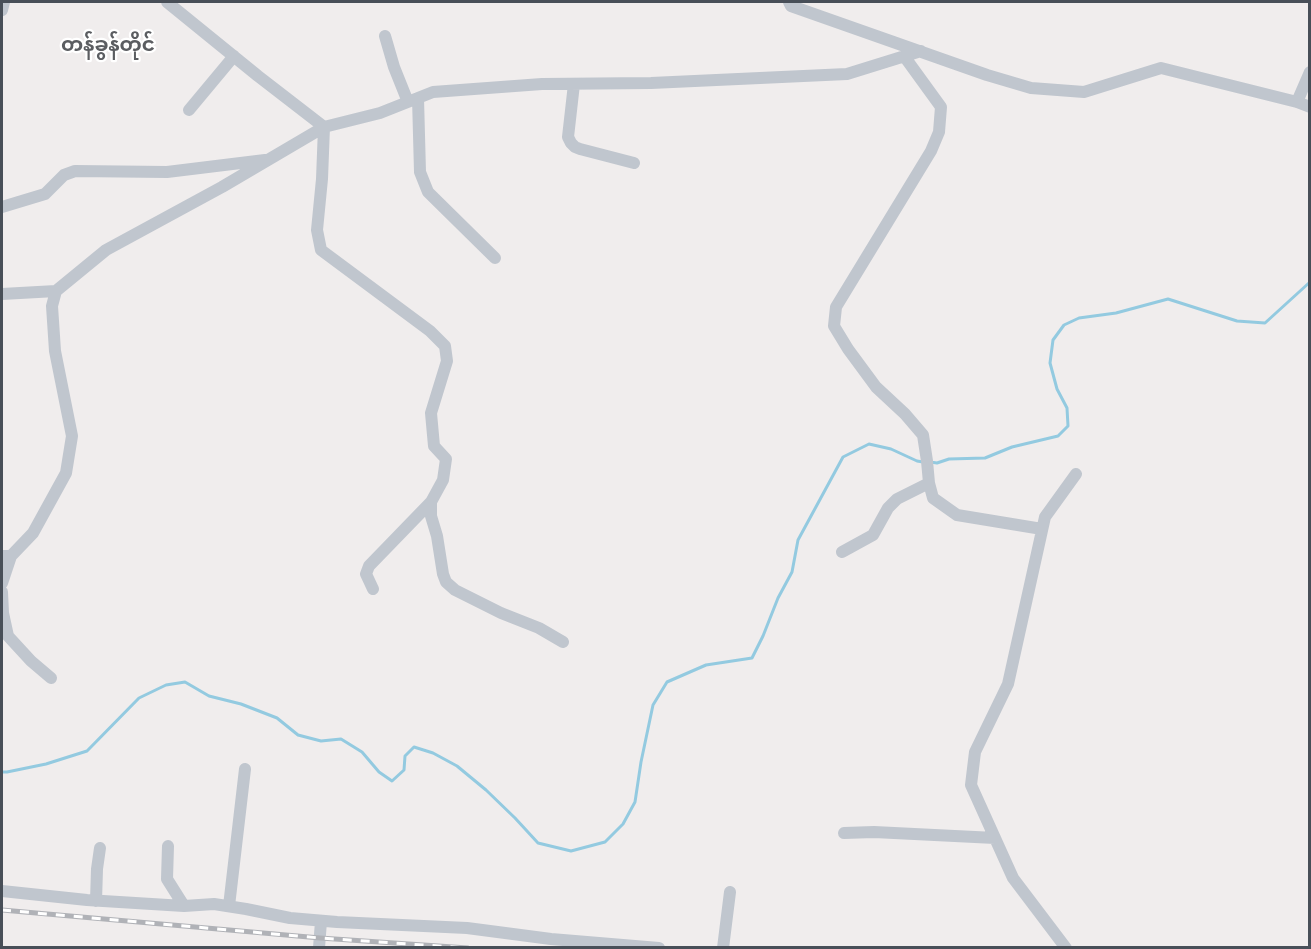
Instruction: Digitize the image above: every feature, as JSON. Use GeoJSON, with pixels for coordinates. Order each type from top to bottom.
{"type":"FeatureCollection","features":[{"type":"Feature","properties":{"kind":"street"},"geometry":{"type":"LineString","coordinates":[[2,10],[4,2]]}},
{"type":"Feature","properties":{"kind":"street"},"geometry":{"type":"LineString","coordinates":[[167,2],[324,127]]}},
{"type":"Feature","properties":{"kind":"street"},"geometry":{"type":"LineString","coordinates":[[789,2],[792,6],[987,75],[1031,88],[1084,92],[1161,68],[1304,104],[1310,72]]}},
{"type":"Feature","properties":{"kind":"street"},"geometry":{"type":"LineString","coordinates":[[385,36],[394,67],[413,100],[420,172],[428,192],[495,258]]}},
{"type":"Feature","properties":{"kind":"street"},"geometry":{"type":"LineString","coordinates":[[2,583],[6,556],[33,533],[66,473],[72,436],[55,351],[52,306],[56,291],[106,250],[222,188],[324,127],[380,114],[433,92],[492,87],[651,83],[847,74],[921,51]]}},
{"type":"Feature","properties":{"kind":"street"},"geometry":{"type":"LineString","coordinates":[[189,110],[234,56]]}},
{"type":"Feature","properties":{"kind":"street"},"geometry":{"type":"LineString","coordinates":[[904,56],[941,107],[939,132],[931,151],[836,307],[834,326],[876,387],[905,414],[923,435],[933,498],[957,515],[1042,529]]}},
{"type":"Feature","properties":{"kind":"street"},"geometry":{"type":"LineString","coordinates":[[574,84],[568,137],[575,147],[634,163]]}},
{"type":"Feature","properties":{"kind":"street"},"geometry":{"type":"LineString","coordinates":[[324,127],[317,230],[321,250],[430,331],[445,346],[447,361],[431,413],[434,446],[446,459],[443,480],[432,502],[369,566],[366,574],[373,589]]}},
{"type":"Feature","properties":{"kind":"street"},"geometry":{"type":"LineString","coordinates":[[2,207],[45,194],[64,175],[75,171],[167,172],[269,160]]}},
{"type":"Feature","properties":{"kind":"street"},"geometry":{"type":"LineString","coordinates":[[2,294],[56,291]]}},
{"type":"Feature","properties":{"kind":"street"},"geometry":{"type":"LineString","coordinates":[[1066,948],[1013,878],[971,785],[975,752],[1008,684],[1045,517],[1076,474]]}},
{"type":"Feature","properties":{"kind":"street"},"geometry":{"type":"LineString","coordinates":[[842,552],[873,535],[888,508],[897,499],[929,483]]}},
{"type":"Feature","properties":{"kind":"street"},"geometry":{"type":"LineString","coordinates":[[432,502],[431,516],[446,582],[455,590],[501,613],[539,628],[563,642]]}},
{"type":"Feature","properties":{"kind":"street"},"geometry":{"type":"LineString","coordinates":[[2,592],[3,613],[8,636],[31,662],[51,678]]}},
{"type":"Feature","properties":{"kind":"street"},"geometry":{"type":"LineString","coordinates":[[229,906],[245,770]]}},
{"type":"Feature","properties":{"kind":"street"},"geometry":{"type":"LineString","coordinates":[[844,833],[874,832],[995,838]]}},
{"type":"Feature","properties":{"kind":"street"},"geometry":{"type":"LineString","coordinates":[[168,846],[167,879],[184,906]]}},
{"type":"Feature","properties":{"kind":"street"},"geometry":{"type":"LineString","coordinates":[[96,901],[100,848]]}},
{"type":"Feature","properties":{"kind":"street"},"geometry":{"type":"LineString","coordinates":[[2,891],[96,901],[184,906],[214,904],[290,918],[467,928],[551,939],[659,948]]}},
{"type":"Feature","properties":{"kind":"street"},"geometry":{"type":"LineString","coordinates":[[723,948],[730,892]]}},
{"type":"Feature","properties":{"kind":"street"},"geometry":{"type":"LineString","coordinates":[[319,948],[321,921]]}},
{"type":"Feature","properties":{"kind":"waterway"},"geometry":{"type":"LineString","coordinates":[[930,462],[985,458],[1012,447],[1058,436],[1068,426],[1067,408],[1057,389],[1050,363],[1053,340],[1064,325],[1079,318],[1116,313],[1168,299],[1237,321],[1265,323],[1310,282]]}},
{"type":"Feature","properties":{"kind":"waterway"},"geometry":{"type":"LineString","coordinates":[[2,772],[46,764],[87,751],[139,698],[166,685],[185,682],[209,696],[241,704],[277,718],[298,735],[321,741],[341,739],[362,752],[379,772],[392,781],[404,770],[405,756],[414,747],[433,753],[457,766],[486,790],[538,843],[571,851],[605,842],[623,824],[635,802],[653,705],[667,682],[706,665],[752,658],[792,572],[798,540],[843,457],[869,444],[891,449],[923,462]]}},
{"type":"Feature","properties":{"kind":"railway"},"geometry":{"type":"LineString","coordinates":[[2,910],[320,938],[468,948]]}},
{"type":"Feature","properties":{"kind":"district","name":"တန်ခွန်တိုင်"},"geometry":{"type":"Point","coordinates":[108,46]}}]}
